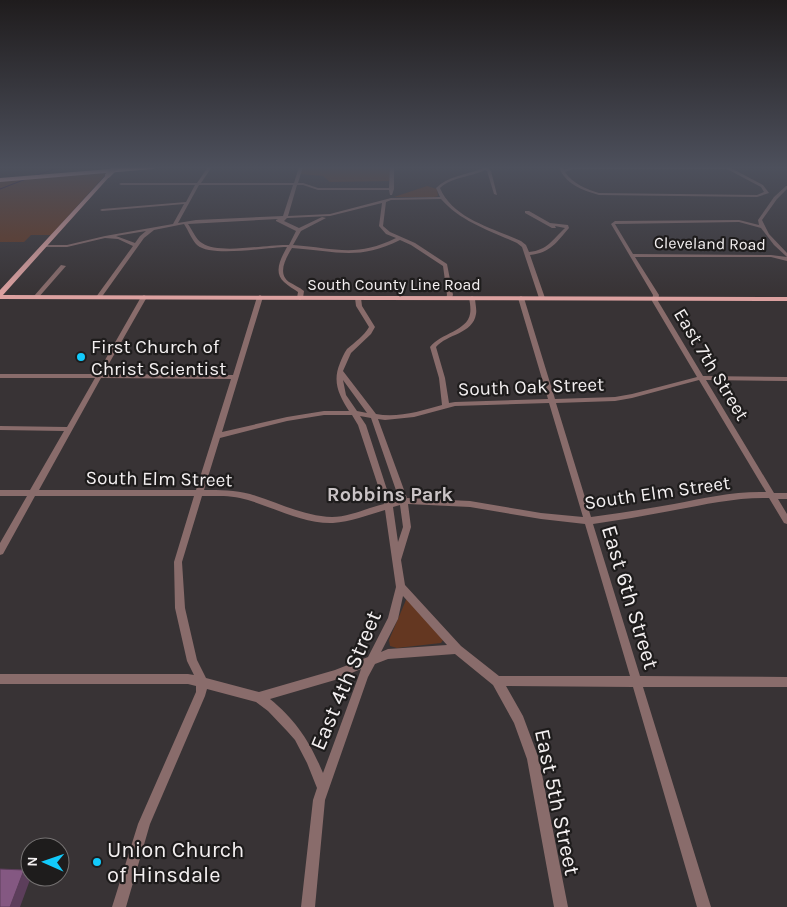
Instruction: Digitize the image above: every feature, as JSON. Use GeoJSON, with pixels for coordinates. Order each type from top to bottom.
{"type":"FeatureCollection","features":[{"type":"Feature","properties":{"kind":"main road"},"geometry":{"type":"LineString","coordinates":[[0,296],[79,209]]}},
{"type":"Feature","properties":{"kind":"main road","name":"South County Line Road"},"geometry":{"type":"LineString","coordinates":[[0,296],[787,299]]}},
{"type":"Feature","properties":{"kind":"street"},"geometry":{"type":"LineString","coordinates":[[102,210],[110,209]]}},
{"type":"Feature","properties":{"kind":"street"},"geometry":{"type":"LineString","coordinates":[[174,224],[182,209]]}},
{"type":"Feature","properties":{"kind":"street"},"geometry":{"type":"LineString","coordinates":[[284,219],[287,209]]}},
{"type":"Feature","properties":{"kind":"street"},"geometry":{"type":"LineString","coordinates":[[44,246],[67,246],[185,222],[221,218],[266,217],[284,219],[330,215],[352,209]]}},
{"type":"Feature","properties":{"kind":"street"},"geometry":{"type":"LineString","coordinates":[[383,209],[381,226],[388,233],[418,247],[446,265],[449,298]]}},
{"type":"Feature","properties":{"kind":"street"},"geometry":{"type":"LineString","coordinates":[[456,209],[470,220],[524,246],[542,298]]}},
{"type":"Feature","properties":{"kind":"street"},"geometry":{"type":"LineString","coordinates":[[761,227],[761,216],[766,209]]}},
{"type":"Feature","properties":{"kind":"street"},"geometry":{"type":"LineString","coordinates":[[527,212],[552,224],[562,233]]}},
{"type":"Feature","properties":{"kind":"street"},"geometry":{"type":"LineString","coordinates":[[300,298],[301,291],[283,279],[280,273],[282,261],[292,246],[299,230],[330,215]]}},
{"type":"Feature","properties":{"kind":"street"},"geometry":{"type":"LineString","coordinates":[[739,221],[761,216]]}},
{"type":"Feature","properties":{"kind":"street"},"geometry":{"type":"LineString","coordinates":[[284,219],[299,230]]}},
{"type":"Feature","properties":{"kind":"street"},"geometry":{"type":"LineString","coordinates":[[739,221],[761,227],[783,250],[787,258]]}},
{"type":"Feature","properties":{"kind":"street","name":"East 7th Street"},"geometry":{"type":"LineString","coordinates":[[739,221],[616,222],[613,224],[656,295],[656,301],[701,378],[787,521]]}},
{"type":"Feature","properties":{"kind":"street"},"geometry":{"type":"LineString","coordinates":[[185,222],[194,237],[203,246],[232,249],[292,246],[338,252],[356,252],[380,247],[399,239]]}},
{"type":"Feature","properties":{"kind":"street"},"geometry":{"type":"LineString","coordinates":[[528,254],[540,253],[549,249],[567,228],[566,226],[552,224]]}},
{"type":"Feature","properties":{"kind":"street"},"geometry":{"type":"LineString","coordinates":[[99,297],[142,237],[155,227]]}},
{"type":"Feature","properties":{"kind":"street"},"geometry":{"type":"LineString","coordinates":[[105,237],[119,238],[136,245]]}},
{"type":"Feature","properties":{"kind":"street"},"geometry":{"type":"LineString","coordinates":[[771,256],[783,250]]}},
{"type":"Feature","properties":{"kind":"street","name":"Cleveland Road"},"geometry":{"type":"LineString","coordinates":[[632,255],[771,256],[787,258]]}},
{"type":"Feature","properties":{"kind":"street"},"geometry":{"type":"LineString","coordinates":[[36,297],[63,266]]}},
{"type":"Feature","properties":{"kind":"street"},"geometry":{"type":"LineString","coordinates":[[0,551],[144,297]]}},
{"type":"Feature","properties":{"kind":"street"},"geometry":{"type":"LineString","coordinates":[[119,907],[141,831],[201,692],[202,681],[192,661],[180,608],[177,568],[260,298]]}},
{"type":"Feature","properties":{"kind":"street"},"geometry":{"type":"LineString","coordinates":[[340,371],[348,352],[369,333],[372,327],[359,306],[358,298]]}},
{"type":"Feature","properties":{"kind":"street"},"geometry":{"type":"LineString","coordinates":[[446,406],[442,378],[433,348],[437,342],[469,324],[474,314],[472,298]]}},
{"type":"Feature","properties":{"kind":"street","name":"East 6th Street"},"geometry":{"type":"LineString","coordinates":[[521,298],[704,907]]}},
{"type":"Feature","properties":{"kind":"street","name":"East 4th Street"},"geometry":{"type":"LineString","coordinates":[[308,907],[317,811],[323,788],[355,698],[373,658],[394,619],[401,587],[388,504],[362,425],[341,389],[340,371]]}},
{"type":"Feature","properties":{"kind":"street","name":"East 4th Street"},"geometry":{"type":"LineString","coordinates":[[340,371],[374,417],[404,501],[407,527],[397,559]]}},
{"type":"Feature","properties":{"kind":"street"},"geometry":{"type":"LineString","coordinates":[[0,376],[236,377]]}},
{"type":"Feature","properties":{"kind":"street","name":"South Oak Street"},"geometry":{"type":"LineString","coordinates":[[218,436],[302,416],[338,412],[386,418],[414,415],[446,406],[598,400],[632,396],[701,378],[787,379]]}},
{"type":"Feature","properties":{"kind":"street"},"geometry":{"type":"LineString","coordinates":[[0,428],[69,428]]}},
{"type":"Feature","properties":{"kind":"street","name":"South Elm Street"},"geometry":{"type":"LineString","coordinates":[[0,493],[237,494],[289,512],[324,519],[346,518],[388,504],[404,501],[470,504],[542,516],[588,521],[718,499],[756,495],[787,496]]}},
{"type":"Feature","properties":{"kind":"street"},"geometry":{"type":"LineString","coordinates":[[401,587],[457,649],[497,681],[787,682]]}},
{"type":"Feature","properties":{"kind":"street"},"geometry":{"type":"LineString","coordinates":[[0,679],[174,678],[202,681],[259,697],[334,675],[373,658],[388,654],[457,649]]}},
{"type":"Feature","properties":{"kind":"street","name":"East 5th Street"},"geometry":{"type":"LineString","coordinates":[[497,681],[520,720],[533,759],[561,907]]}},
{"type":"Feature","properties":{"kind":"street","name":"East 4th Street"},"geometry":{"type":"LineString","coordinates":[[259,697],[280,713],[299,734],[308,749],[323,788]]}},
{"type":"Feature","properties":{"kind":"shaded area"},"geometry":{"type":"Polygon","coordinates":[[[0,209],[74,209],[51,235],[31,235],[24,242],[0,242],[0,209]]]}},
{"type":"Feature","properties":{"kind":"shaded area"},"geometry":{"type":"Polygon","coordinates":[[[406,600],[441,637],[443,640],[441,643],[397,648],[390,646],[389,640],[406,600]]]}},
{"type":"Feature","properties":{"kind":"building"},"geometry":{"type":"Polygon","coordinates":[[[0,869],[20,870],[20,881],[10,907],[0,907],[0,869]]]}},
{"type":"Feature","properties":{"kind":"place","name":"First Church of Christ Scientist"},"geometry":{"type":"Point","coordinates":[81,357]}},
{"type":"Feature","properties":{"kind":"place","name":"Union Church of Hinsdale"},"geometry":{"type":"Point","coordinates":[97,862]}},
{"type":"Feature","properties":{"kind":"district","name":"Robbins Park"},"geometry":{"type":"Point","coordinates":[390,494]}}]}
